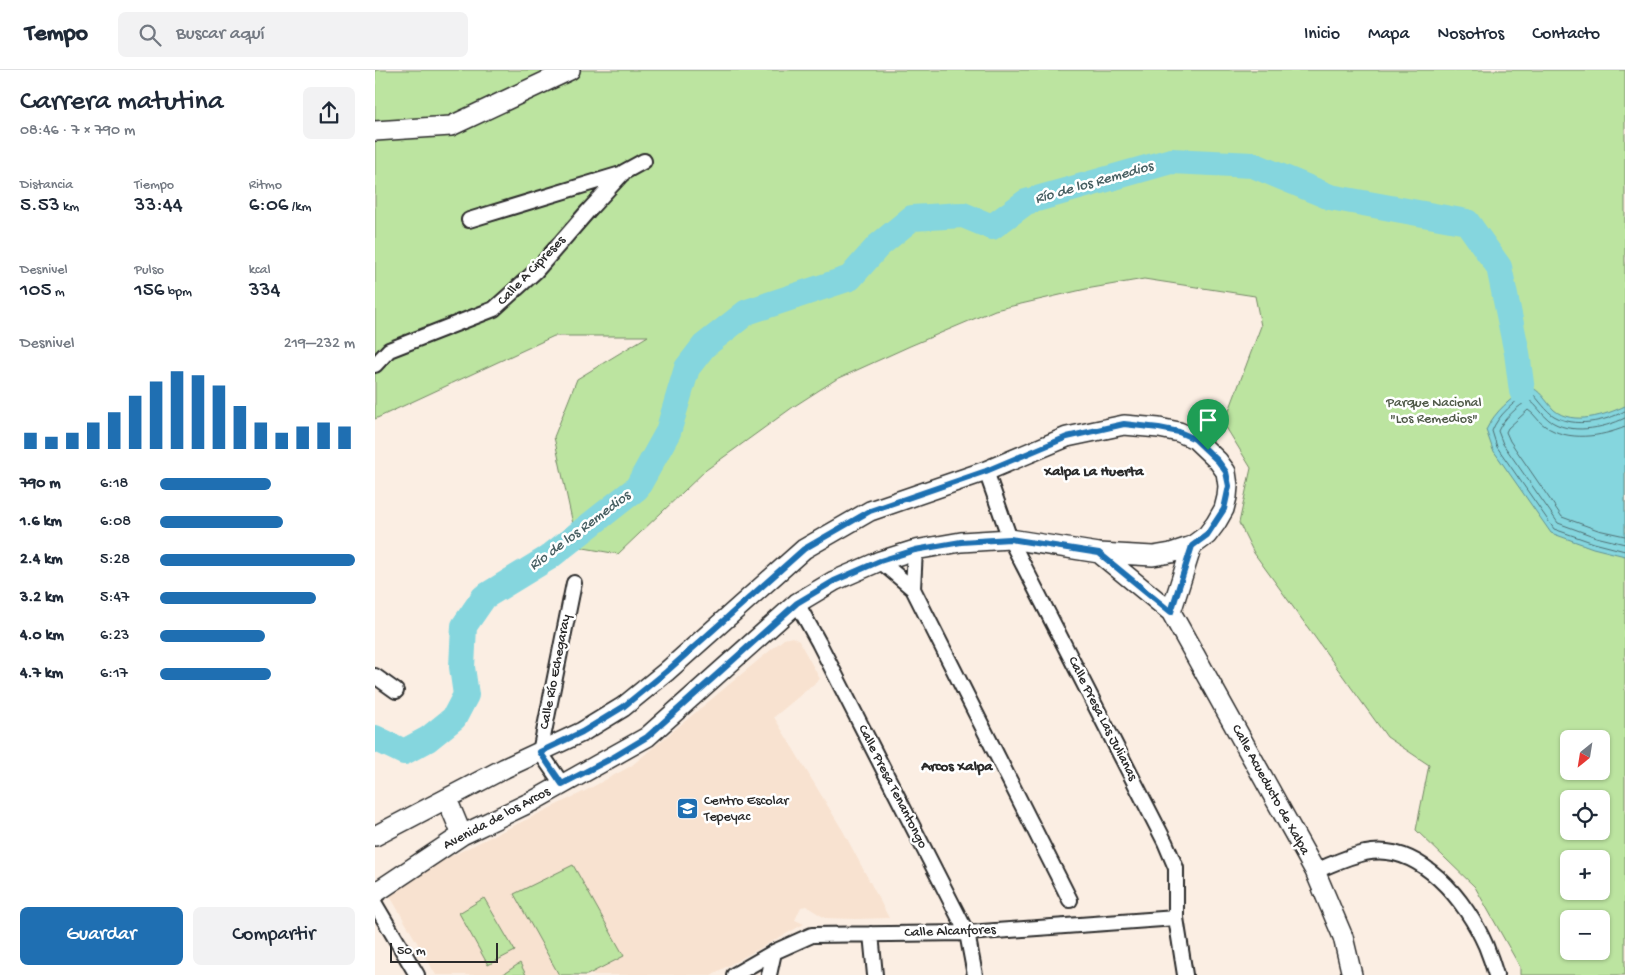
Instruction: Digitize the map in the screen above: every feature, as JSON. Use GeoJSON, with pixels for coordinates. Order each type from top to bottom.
{"type":"FeatureCollection","features":[{"type":"Feature","properties":{"kind":"main road"},"geometry":{"type":"LineString","coordinates":[[375,131],[451,126],[570,70]]}},
{"type":"Feature","properties":{"kind":"main road","name":"Avenida de los Arcos"},"geometry":{"type":"LineString","coordinates":[[375,836],[447,798],[582,732],[623,707],[666,672],[804,549],[870,511],[986,471],[1067,437],[1124,424],[1179,432],[1195,439],[1218,461],[1226,472],[1229,486],[1224,509],[1216,522],[1207,535],[1192,546],[1171,553],[1153,556],[1099,553],[1010,539],[961,542],[915,550],[880,561],[834,581],[797,603],[647,737],[533,800],[462,835],[375,893]]}},
{"type":"Feature","properties":{"kind":"main road"},"geometry":{"type":"LineString","coordinates":[[1171,612],[1192,546]]}},
{"type":"Feature","properties":{"kind":"main road","name":"Calle Acueducto de Xalpa"},"geometry":{"type":"LineString","coordinates":[[1099,553],[1171,612],[1315,871],[1343,936],[1352,975]]}},
{"type":"Feature","properties":{"kind":"main road"},"geometry":{"type":"LineString","coordinates":[[447,798],[462,835]]}},
{"type":"Feature","properties":{"kind":"street","name":"Calle A Cipreses"},"geometry":{"type":"LineString","coordinates":[[375,365],[389,350],[494,309],[536,271],[624,172],[644,161]]}},
{"type":"Feature","properties":{"kind":"street"},"geometry":{"type":"LineString","coordinates":[[469,220],[624,172]]}},
{"type":"Feature","properties":{"kind":"street","name":"Calle Presa Las Julianas"},"geometry":{"type":"LineString","coordinates":[[986,471],[1010,539],[1165,842],[1176,868],[1176,918],[1185,975]]}},
{"type":"Feature","properties":{"kind":"street"},"geometry":{"type":"LineString","coordinates":[[913,589],[915,550]]}},
{"type":"Feature","properties":{"kind":"street"},"geometry":{"type":"LineString","coordinates":[[880,561],[913,589],[1070,900]]}},
{"type":"Feature","properties":{"kind":"street","name":"Calle Río Echegaray"},"geometry":{"type":"LineString","coordinates":[[540,752],[574,583]]}},
{"type":"Feature","properties":{"kind":"street","name":"Calle Presa Tenantongo"},"geometry":{"type":"LineString","coordinates":[[797,603],[819,642],[967,933],[975,975]]}},
{"type":"Feature","properties":{"kind":"street"},"geometry":{"type":"LineString","coordinates":[[375,676],[397,691]]}},
{"type":"Feature","properties":{"kind":"street"},"geometry":{"type":"LineString","coordinates":[[540,752],[562,784]]}},
{"type":"Feature","properties":{"kind":"street"},"geometry":{"type":"LineString","coordinates":[[1315,871],[1366,852],[1393,852],[1419,863],[1442,881],[1465,910],[1485,945],[1496,975]]}},
{"type":"Feature","properties":{"kind":"street"},"geometry":{"type":"LineString","coordinates":[[375,904],[417,975]]}},
{"type":"Feature","properties":{"kind":"street","name":"Calle Alcanfores"},"geometry":{"type":"LineString","coordinates":[[734,975],[774,952],[812,934],[967,933],[1176,918]]}},
{"type":"Feature","properties":{"kind":"street"},"geometry":{"type":"LineString","coordinates":[[871,934],[875,975]]}},
{"type":"Feature","properties":{"kind":"street"},"geometry":{"type":"LineString","coordinates":[[769,975],[774,952]]}},
{"type":"Feature","properties":{"kind":"shaded area","name":"Centro Escolar Tepeyac"},"geometry":{"type":"Polygon","coordinates":[[[792,637],[799,641],[820,679],[774,717],[843,831],[889,918],[825,918],[806,906],[801,907],[795,920],[804,924],[711,975],[436,975],[387,891],[431,866],[583,792],[631,766],[784,639],[792,637]]]}},
{"type":"Feature","properties":{"kind":"green space","name":"Parque Nacional \"Los Remedios\""},"geometry":{"type":"Polygon","coordinates":[[[375,70],[1625,70],[1625,975],[1520,975],[1520,967],[1475,887],[1416,830],[1429,765],[1387,737],[1254,553],[1239,523],[1251,468],[1224,424],[1261,326],[1255,296],[1144,279],[1086,289],[995,310],[835,380],[793,407],[706,470],[618,554],[578,547],[554,437],[577,379],[648,336],[554,336],[375,419],[375,70]]]}},
{"type":"Feature","properties":{"kind":"green space"},"geometry":{"type":"Polygon","coordinates":[[[573,865],[624,956],[587,975],[559,975],[514,894],[573,865]]]}},
{"type":"Feature","properties":{"kind":"green space"},"geometry":{"type":"Polygon","coordinates":[[[484,898],[515,951],[488,965],[459,913],[484,898]]]}},
{"type":"Feature","properties":{"kind":"green space"},"geometry":{"type":"Polygon","coordinates":[[[520,963],[526,975],[502,975],[520,963]]]}},
{"type":"Feature","properties":{"kind":"water"},"geometry":{"type":"Polygon","coordinates":[[[1529,387],[1540,393],[1554,410],[1570,417],[1580,418],[1609,413],[1625,406],[1625,556],[1593,548],[1551,533],[1493,450],[1486,430],[1490,423],[1504,406],[1529,387]]]}},
{"type":"Feature","properties":{"kind":"waterway","name":"Río de los Remedios"},"geometry":{"type":"LineString","coordinates":[[375,738],[404,752],[428,739],[454,718],[466,695],[462,667],[464,626],[484,597],[548,558],[637,488],[668,432],[687,368],[704,346],[747,312],[850,278],[878,246],[912,218],[963,215],[992,227],[1026,202],[1171,161],[1253,165],[1330,197],[1467,222],[1499,267],[1517,353],[1522,391]]}},
{"type":"Feature","properties":{"kind":"place","name":"Centro Escolar Tepeyac"},"geometry":{"type":"Point","coordinates":[688,809]}},
{"type":"Feature","properties":{"kind":"district","name":"Xalpa La Huerta"},"geometry":{"type":"Point","coordinates":[1094,472]}},
{"type":"Feature","properties":{"kind":"district","name":"Arcos Xalpa"},"geometry":{"type":"Point","coordinates":[957,767]}},
{"type":"Feature","properties":{"kind":"route"},"geometry":{"type":"LineString","coordinates":[[1124,424],[1179,432],[1195,439],[1208,450],[1226,472],[1229,486],[1227,497],[1224,509],[1207,535],[1192,546],[1171,612],[1099,553],[1010,539],[961,542],[915,550],[880,561],[834,581],[797,603],[647,737],[612,758],[562,784],[540,752],[582,732],[623,707],[666,672],[804,549],[870,511],[986,471],[1067,437],[1124,424]]}}]}
